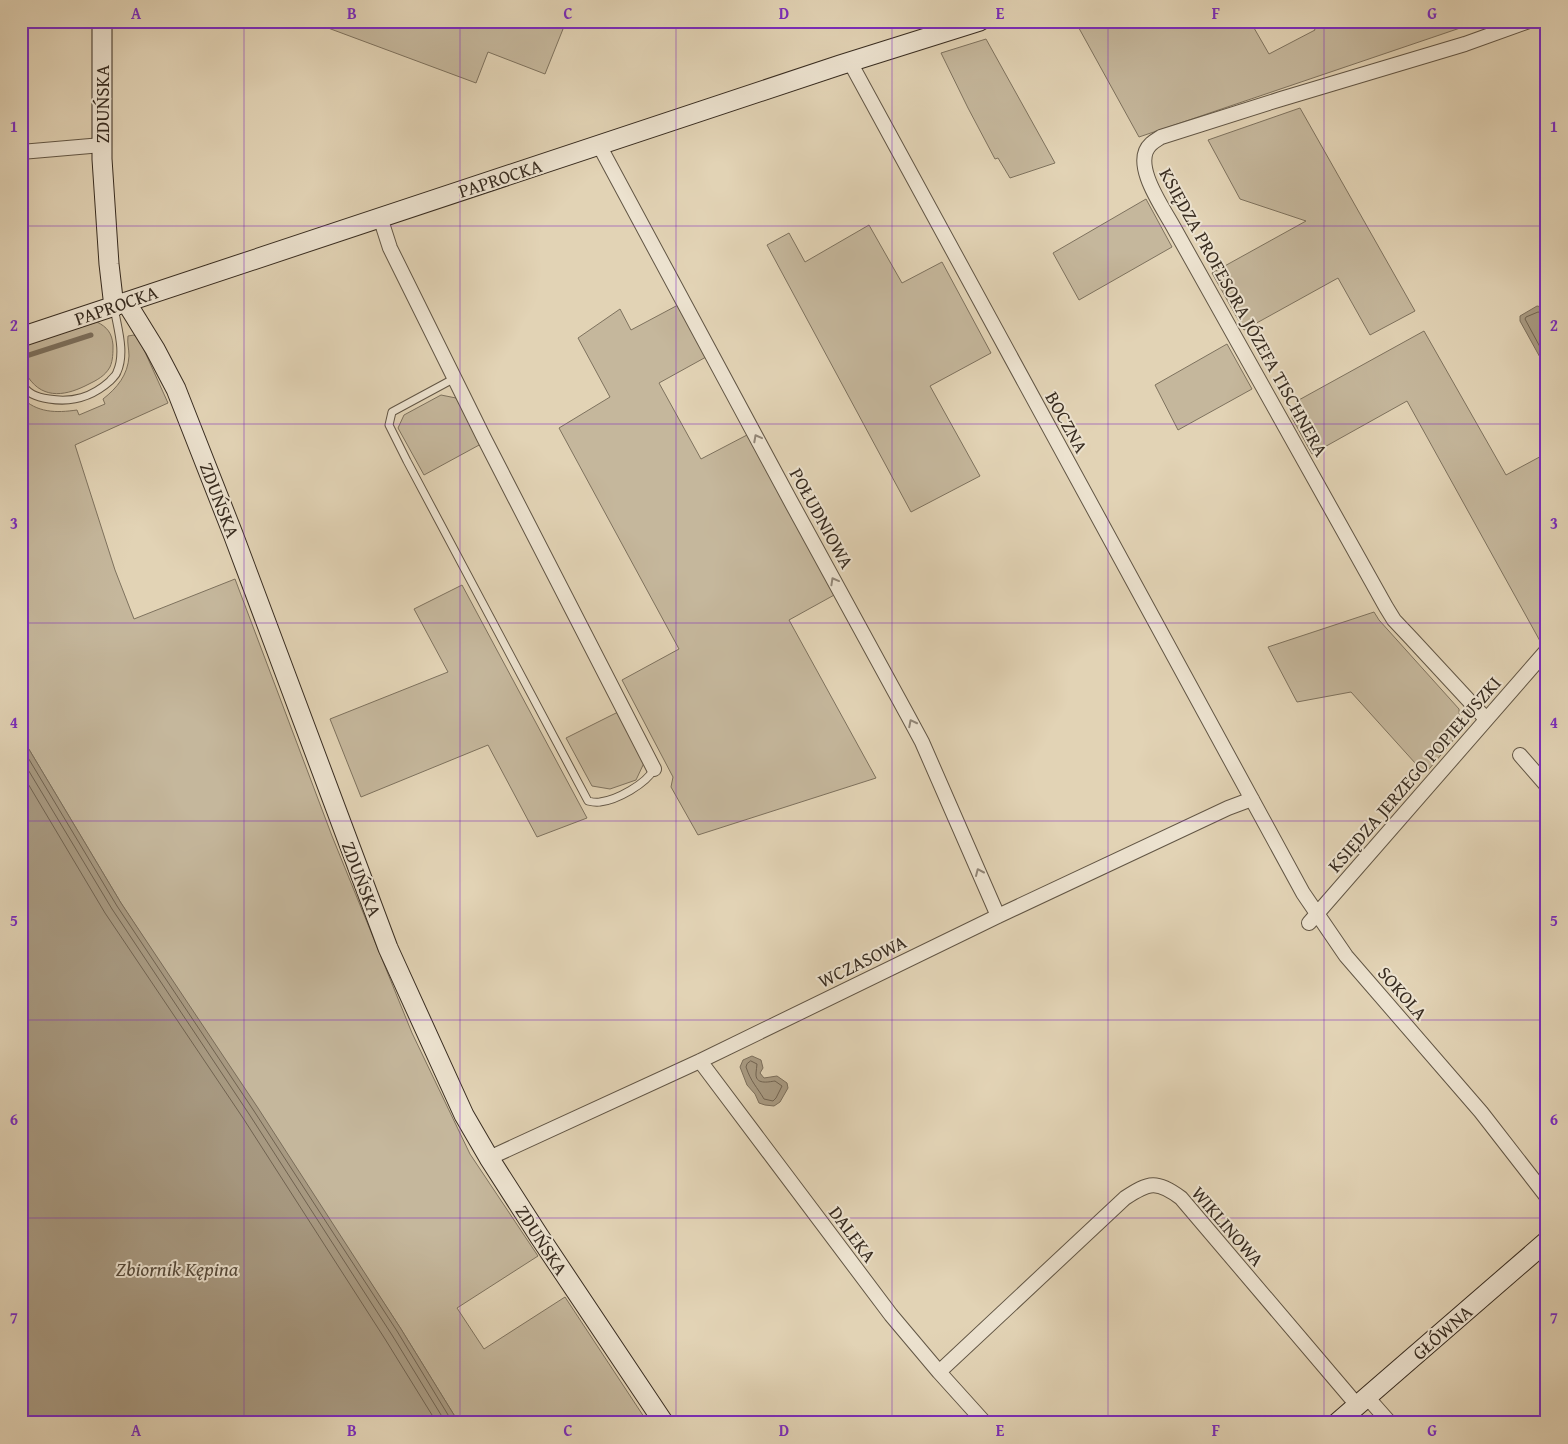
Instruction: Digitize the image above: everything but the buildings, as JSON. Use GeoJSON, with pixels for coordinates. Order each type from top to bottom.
{"type":"FeatureCollection","features":[{"type":"Feature","properties":{"kind":"street","name":"ZDUŃSKA"},"geometry":{"type":"LineString","coordinates":[[102,21],[102,145],[106,236],[120,304],[155,349],[176,389],[233,534],[388,948],[464,1115],[539,1236],[664,1423]]}},
{"type":"Feature","properties":{"kind":"street","name":"PAPROCKA"},"geometry":{"type":"LineString","coordinates":[[21,336],[850,62],[980,21]]}},
{"type":"Feature","properties":{"kind":"street","name":"KSIĘDZA PROFESORA JÓZEFA TISCHNERA"},"geometry":{"type":"LineString","coordinates":[[1486,719],[1394,620],[1174,228],[1148,179],[1144,165],[1150,144],[1161,137],[1465,44],[1529,21]]}},
{"type":"Feature","properties":{"kind":"street","name":"BOCZNA"},"geometry":{"type":"LineString","coordinates":[[850,62],[1252,799]]}},
{"type":"Feature","properties":{"kind":"street"},"geometry":{"type":"LineString","coordinates":[[21,152],[102,145]]}},
{"type":"Feature","properties":{"kind":"street","name":"POŁUDNIOWA"},"geometry":{"type":"LineString","coordinates":[[599,145],[922,742],[998,916]]}},
{"type":"Feature","properties":{"kind":"street"},"geometry":{"type":"LineString","coordinates":[[380,217],[390,248],[524,517],[654,769]]}},
{"type":"Feature","properties":{"kind":"street","name":"KSIĘDZA JERZEGO POPIEŁUSZKI"},"geometry":{"type":"LineString","coordinates":[[1313,919],[1547,650]]}},
{"type":"Feature","properties":{"kind":"street"},"geometry":{"type":"LineString","coordinates":[[1520,755],[1547,786]]}},
{"type":"Feature","properties":{"kind":"street","name":"WCZASOWA"},"geometry":{"type":"LineString","coordinates":[[489,1158],[700,1061],[998,916],[1228,808],[1252,799]]}},
{"type":"Feature","properties":{"kind":"street","name":"SOKOLA"},"geometry":{"type":"LineString","coordinates":[[1252,799],[1303,893],[1313,919],[1481,1112],[1547,1197]]}},
{"type":"Feature","properties":{"kind":"street","name":"DALEKA"},"geometry":{"type":"LineString","coordinates":[[700,1061],[891,1315],[985,1423]]}},
{"type":"Feature","properties":{"kind":"street","name":"WIKLINOWA"},"geometry":{"type":"LineString","coordinates":[[939,1372],[1125,1198],[1140,1188],[1152,1185],[1167,1188],[1181,1198],[1362,1401],[1390,1423]]}},
{"type":"Feature","properties":{"kind":"street","name":"GŁÓWNA"},"geometry":{"type":"LineString","coordinates":[[1336,1423],[1547,1241]]}},
{"type":"Feature","properties":{"kind":"lane"},"geometry":{"type":"LineString","coordinates":[[21,382],[29,393],[38,398],[63,402],[87,396],[104,385],[117,374],[121,357],[120,304]]}},
{"type":"Feature","properties":{"kind":"lane"},"geometry":{"type":"LineString","coordinates":[[455,378],[392,412],[389,426],[588,801],[600,802],[630,792],[651,776],[654,769]]}},
{"type":"Feature","properties":{"kind":"shaded area"},"geometry":{"type":"Polygon","coordinates":[[[321,21],[541,21],[563,29],[545,74],[488,52],[476,83],[320,25],[321,21]]]}},
{"type":"Feature","properties":{"kind":"shaded area"},"geometry":{"type":"Polygon","coordinates":[[[1075,21],[1250,21],[1269,54],[1315,30],[1311,21],[1468,21],[1469,25],[1139,137],[1075,21]]]}},
{"type":"Feature","properties":{"kind":"shaded area"},"geometry":{"type":"Polygon","coordinates":[[[986,39],[1055,163],[1010,178],[998,158],[995,159],[941,53],[986,39]]]}},
{"type":"Feature","properties":{"kind":"shaded area"},"geometry":{"type":"Polygon","coordinates":[[[1300,108],[1415,311],[1370,335],[1338,278],[1244,330],[1212,273],[1306,221],[1240,199],[1208,140],[1300,108]]]}},
{"type":"Feature","properties":{"kind":"shaded area"},"geometry":{"type":"Polygon","coordinates":[[[1146,199],[1172,247],[1079,300],[1053,253],[1146,199]]]}},
{"type":"Feature","properties":{"kind":"shaded area"},"geometry":{"type":"Polygon","coordinates":[[[869,225],[902,283],[942,262],[991,353],[930,386],[980,476],[911,512],[767,245],[789,233],[805,262],[869,225]]]}},
{"type":"Feature","properties":{"kind":"shaded area"},"geometry":{"type":"Polygon","coordinates":[[[678,305],[706,357],[659,383],[701,459],[747,435],[836,594],[789,620],[876,778],[698,835],[671,787],[673,777],[622,680],[679,649],[559,428],[610,397],[578,338],[620,309],[631,330],[678,305]]]}},
{"type":"Feature","properties":{"kind":"shaded area"},"geometry":{"type":"Polygon","coordinates":[[[97,322],[108,331],[112,341],[112,362],[106,373],[81,388],[65,393],[49,393],[34,385],[26,374],[23,361],[22,351],[29,344],[97,322]]]}},
{"type":"Feature","properties":{"kind":"shaded area"},"geometry":{"type":"Polygon","coordinates":[[[1424,331],[1506,475],[1547,453],[1547,634],[1540,641],[1407,401],[1312,454],[1292,418],[1297,401],[1424,331]]]}},
{"type":"Feature","properties":{"kind":"shaded area"},"geometry":{"type":"Polygon","coordinates":[[[134,335],[140,341],[168,403],[75,445],[115,570],[134,619],[235,579],[332,836],[412,1033],[470,1154],[538,1256],[457,1308],[484,1349],[565,1297],[648,1423],[459,1423],[401,1329],[121,903],[21,736],[21,397],[40,409],[47,411],[77,410],[79,415],[105,404],[103,399],[117,386],[124,375],[129,356],[128,336],[134,335]]]}},
{"type":"Feature","properties":{"kind":"shaded area"},"geometry":{"type":"Polygon","coordinates":[[[1227,344],[1252,389],[1178,430],[1155,385],[1227,344]]]}},
{"type":"Feature","properties":{"kind":"shaded area"},"geometry":{"type":"Polygon","coordinates":[[[441,395],[456,398],[481,444],[424,475],[398,428],[404,415],[441,395]]]}},
{"type":"Feature","properties":{"kind":"shaded area"},"geometry":{"type":"Polygon","coordinates":[[[462,585],[587,818],[537,837],[488,745],[361,797],[330,719],[448,672],[414,609],[462,585]]]}},
{"type":"Feature","properties":{"kind":"shaded area"},"geometry":{"type":"Polygon","coordinates":[[[1374,612],[1379,620],[1459,709],[1460,732],[1425,774],[1351,692],[1297,702],[1268,647],[1374,612]]]}},
{"type":"Feature","properties":{"kind":"shaded area"},"geometry":{"type":"Polygon","coordinates":[[[618,712],[644,763],[636,780],[610,789],[592,786],[566,738],[618,712]]]}},
{"type":"Feature","properties":{"kind":"water"},"geometry":{"type":"Polygon","coordinates":[[[1537,306],[1547,311],[1547,370],[1520,321],[1520,316],[1537,306]]]}},
{"type":"Feature","properties":{"kind":"water","name":"Zbiornik Kępina"},"geometry":{"type":"Polygon","coordinates":[[[21,736],[121,903],[258,1108],[401,1329],[459,1423],[22,1423],[21,736]]]}},
{"type":"Feature","properties":{"kind":"water"},"geometry":{"type":"Polygon","coordinates":[[[752,1056],[761,1060],[763,1068],[760,1073],[764,1078],[777,1076],[787,1083],[788,1088],[780,1102],[774,1106],[759,1103],[755,1094],[747,1085],[740,1067],[743,1060],[752,1056]]]}},
{"type":"Feature","properties":{"kind":"waterway"},"geometry":{"type":"LineString","coordinates":[[26,356],[91,335]]}}]}
